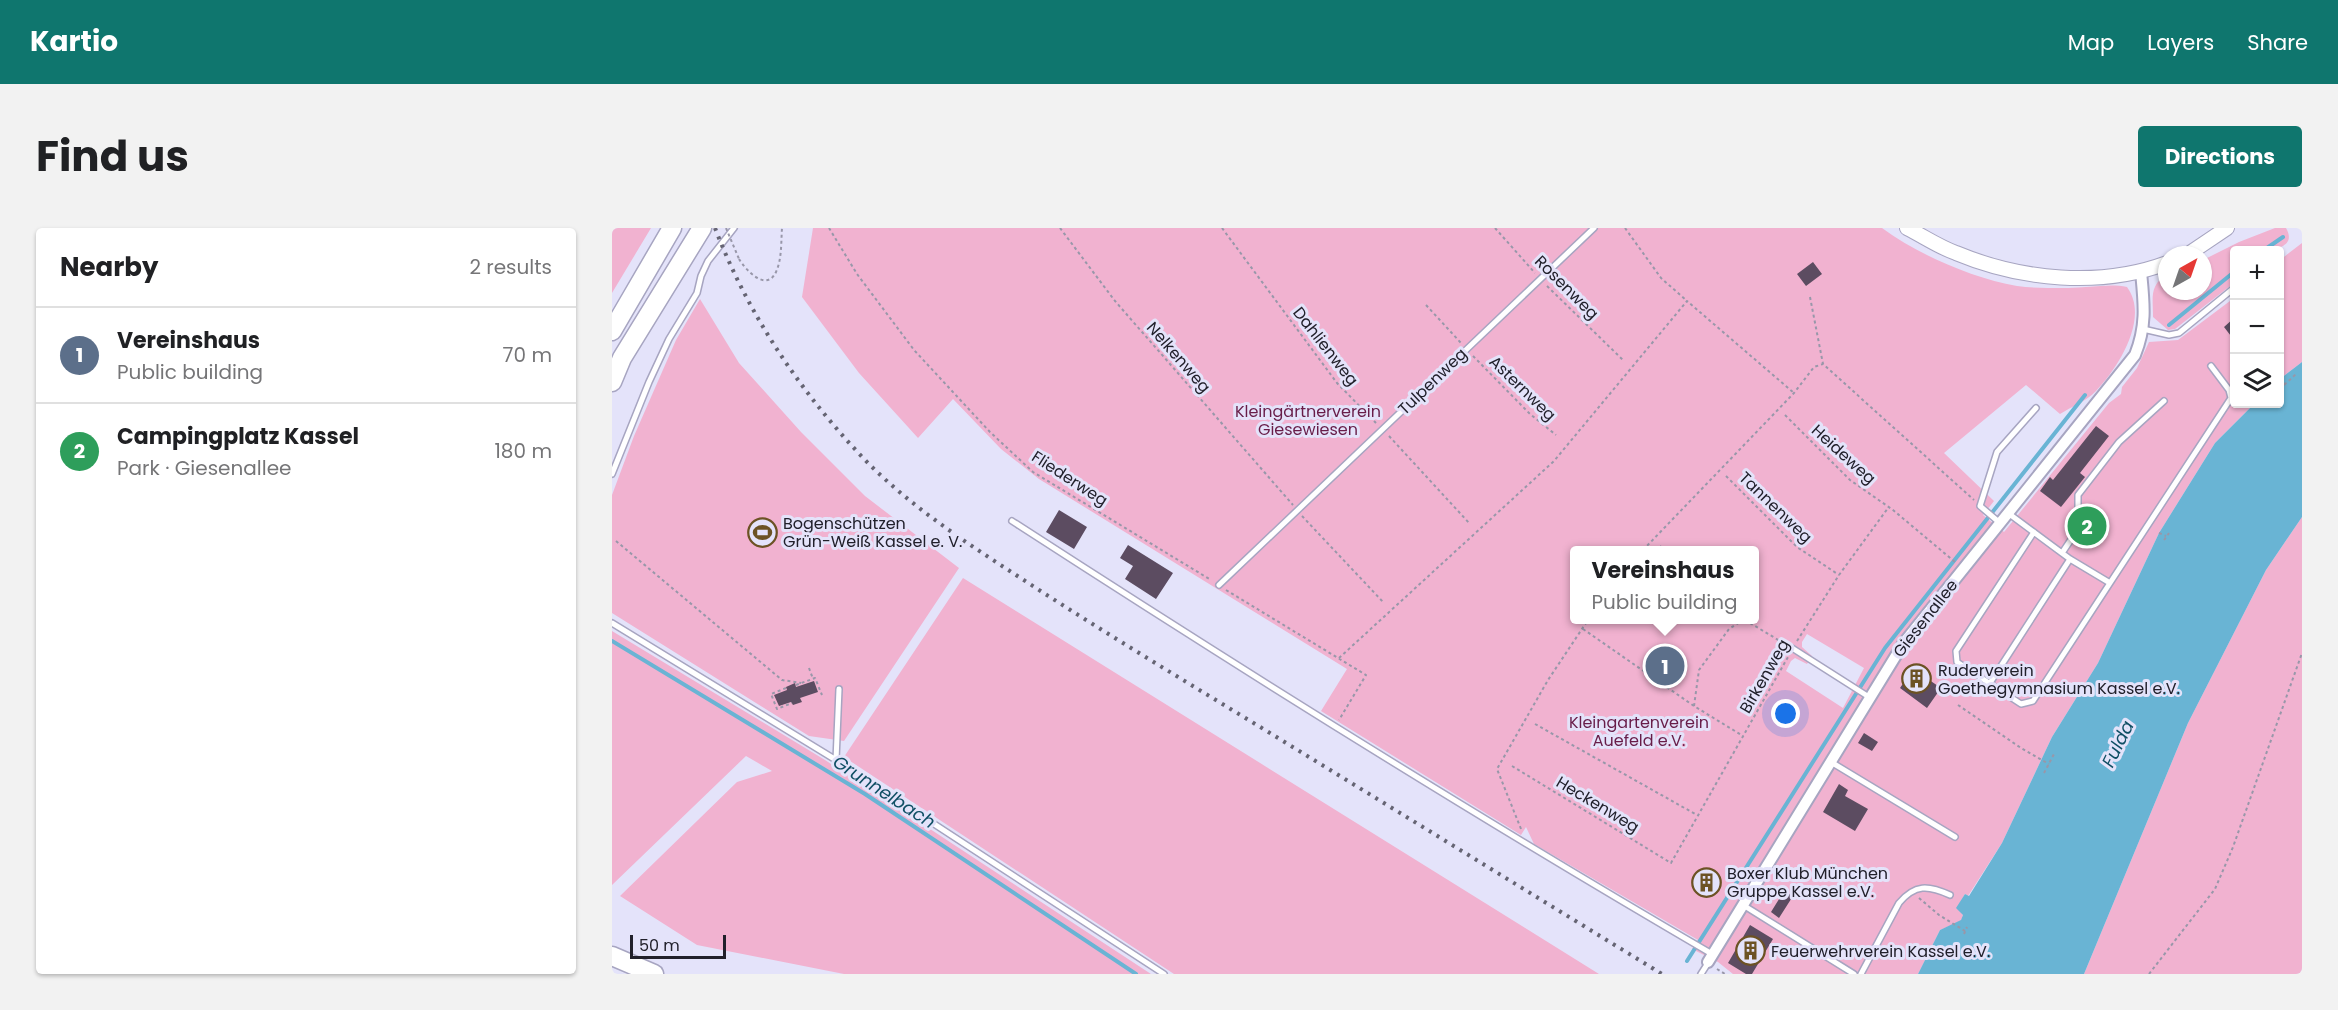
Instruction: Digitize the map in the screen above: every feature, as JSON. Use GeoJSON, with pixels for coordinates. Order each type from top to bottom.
{"type":"FeatureCollection","features":[{"type":"Feature","properties":{"kind":"highway"},"geometry":{"type":"LineString","coordinates":[[612,331],[672,228]]}},
{"type":"Feature","properties":{"kind":"highway"},"geometry":{"type":"LineString","coordinates":[[612,382],[622,358],[702,228]]}},
{"type":"Feature","properties":{"kind":"highway"},"geometry":{"type":"LineString","coordinates":[[612,956],[654,974]]}},
{"type":"Feature","properties":{"kind":"street"},"geometry":{"type":"LineString","coordinates":[[1907,228],[1955,253],[2006,270],[2055,278],[2141,272],[2158,266]]}},
{"type":"Feature","properties":{"kind":"street"},"geometry":{"type":"LineString","coordinates":[[2200,246],[2227,228]]}},
{"type":"Feature","properties":{"kind":"street","name":"Giesenallee"},"geometry":{"type":"LineString","coordinates":[[1708,955],[1743,905],[1830,761],[1865,695],[1997,521],[2008,513],[2134,355],[2143,329],[2145,312],[2141,272]]}},
{"type":"Feature","properties":{"kind":"lane"},"geometry":{"type":"LineString","coordinates":[[612,474],[669,339],[697,293],[708,261],[734,228]]}},
{"type":"Feature","properties":{"kind":"lane","name":"Tulpenweg"},"geometry":{"type":"LineString","coordinates":[[1218,585],[1594,228]]}},
{"type":"Feature","properties":{"kind":"lane"},"geometry":{"type":"LineString","coordinates":[[2143,329],[2169,335],[2179,333],[2230,292]]}},
{"type":"Feature","properties":{"kind":"lane"},"geometry":{"type":"LineString","coordinates":[[2034,532],[1956,651],[1957,662],[2021,704],[2033,701],[2231,398],[2229,390],[2211,366]]}},
{"type":"Feature","properties":{"kind":"lane"},"geometry":{"type":"LineString","coordinates":[[2062,553],[2078,529],[2078,495],[2119,442],[2164,401]]}},
{"type":"Feature","properties":{"kind":"lane"},"geometry":{"type":"LineString","coordinates":[[1997,521],[1980,506],[1997,452],[2036,408]]}},
{"type":"Feature","properties":{"kind":"lane"},"geometry":{"type":"LineString","coordinates":[[2008,513],[2070,559],[2110,583]]}},
{"type":"Feature","properties":{"kind":"lane"},"geometry":{"type":"LineString","coordinates":[[1012,521],[1516,839],[1694,943],[1708,955]]}},
{"type":"Feature","properties":{"kind":"lane"},"geometry":{"type":"LineString","coordinates":[[1990,683],[2070,559]]}},
{"type":"Feature","properties":{"kind":"lane"},"geometry":{"type":"LineString","coordinates":[[612,623],[836,760],[1164,974]]}},
{"type":"Feature","properties":{"kind":"lane"},"geometry":{"type":"LineString","coordinates":[[1792,648],[1865,695]]}},
{"type":"Feature","properties":{"kind":"lane"},"geometry":{"type":"LineString","coordinates":[[836,760],[839,689]]}},
{"type":"Feature","properties":{"kind":"lane"},"geometry":{"type":"LineString","coordinates":[[1830,761],[1955,837]]}},
{"type":"Feature","properties":{"kind":"lane"},"geometry":{"type":"LineString","coordinates":[[1861,974],[1899,903],[1910,892],[1930,888],[1950,895]]}},
{"type":"Feature","properties":{"kind":"lane"},"geometry":{"type":"LineString","coordinates":[[1743,905],[1854,974]]}},
{"type":"Feature","properties":{"kind":"lane","name":"Giesenallee"},"geometry":{"type":"LineString","coordinates":[[1701,974],[1708,955]]}},
{"type":"Feature","properties":{"kind":"path"},"geometry":{"type":"LineString","coordinates":[[726,228],[739,259],[750,274],[765,280],[771,278],[776,272],[782,228]]}},
{"type":"Feature","properties":{"kind":"path","name":"Fliederweg"},"geometry":{"type":"LineString","coordinates":[[829,228],[857,274],[914,350],[1007,448],[1033,471],[1366,675],[1335,726]]}},
{"type":"Feature","properties":{"kind":"path","name":"Nelkenweg"},"geometry":{"type":"LineString","coordinates":[[1060,228],[1114,302],[1297,510],[1384,603]]}},
{"type":"Feature","properties":{"kind":"path","name":"Dahlienweg"},"geometry":{"type":"LineString","coordinates":[[1222,228],[1337,383],[1470,524]]}},
{"type":"Feature","properties":{"kind":"path","name":"Rosenweg"},"geometry":{"type":"LineString","coordinates":[[1494,228],[1539,278],[1624,361]]}},
{"type":"Feature","properties":{"kind":"path"},"geometry":{"type":"LineString","coordinates":[[1625,228],[1661,278],[1794,393]]}},
{"type":"Feature","properties":{"kind":"path"},"geometry":{"type":"LineString","coordinates":[[1810,297],[1823,364],[1980,506]]}},
{"type":"Feature","properties":{"kind":"path"},"geometry":{"type":"LineString","coordinates":[[1339,658],[1554,461],[1687,301]]}},
{"type":"Feature","properties":{"kind":"path","name":"Asternweg"},"geometry":{"type":"LineString","coordinates":[[1425,305],[1530,414],[1556,435]]}},
{"type":"Feature","properties":{"kind":"path"},"geometry":{"type":"LineString","coordinates":[[1647,546],[1794,393],[1814,367],[1823,364]]}},
{"type":"Feature","properties":{"kind":"path"},"geometry":{"type":"LineString","coordinates":[[2285,385],[2297,373]]}},
{"type":"Feature","properties":{"kind":"path","name":"Heideweg"},"geometry":{"type":"LineString","coordinates":[[1785,415],[1850,480],[1888,507],[1956,562]]}},
{"type":"Feature","properties":{"kind":"path","name":"Tannenweg"},"geometry":{"type":"LineString","coordinates":[[1726,476],[1797,547],[1839,575]]}},
{"type":"Feature","properties":{"kind":"path","name":"Birkenweg"},"geometry":{"type":"LineString","coordinates":[[1671,863],[1792,648],[1839,575],[1888,507]]}},
{"type":"Feature","properties":{"kind":"path"},"geometry":{"type":"LineString","coordinates":[[2159,533],[2168,535],[2164,540]]}},
{"type":"Feature","properties":{"kind":"path"},"geometry":{"type":"LineString","coordinates":[[616,541],[782,680],[786,688],[771,694],[777,709],[792,703]]}},
{"type":"Feature","properties":{"kind":"path"},"geometry":{"type":"LineString","coordinates":[[1516,839],[1521,829],[1497,769],[1548,680],[1585,624]]}},
{"type":"Feature","properties":{"kind":"path"},"geometry":{"type":"LineString","coordinates":[[1695,706],[1699,670],[1729,628],[1736,624]]}},
{"type":"Feature","properties":{"kind":"path"},"geometry":{"type":"LineString","coordinates":[[1751,624],[1792,648]]}},
{"type":"Feature","properties":{"kind":"path"},"geometry":{"type":"LineString","coordinates":[[1582,628],[1695,706],[1743,735]]}},
{"type":"Feature","properties":{"kind":"path"},"geometry":{"type":"LineString","coordinates":[[2149,974],[2215,889],[2233,847],[2302,653]]}},
{"type":"Feature","properties":{"kind":"path"},"geometry":{"type":"LineString","coordinates":[[809,668],[822,695]]}},
{"type":"Feature","properties":{"kind":"path"},"geometry":{"type":"LineString","coordinates":[[796,685],[813,679]]}},
{"type":"Feature","properties":{"kind":"path"},"geometry":{"type":"LineString","coordinates":[[782,680],[801,683]]}},
{"type":"Feature","properties":{"kind":"path"},"geometry":{"type":"LineString","coordinates":[[1958,705],[2020,748],[2049,764]]}},
{"type":"Feature","properties":{"kind":"path"},"geometry":{"type":"LineString","coordinates":[[1535,724],[1697,815]]}},
{"type":"Feature","properties":{"kind":"path"},"geometry":{"type":"LineString","coordinates":[[2044,773],[2054,754]]}},
{"type":"Feature","properties":{"kind":"path","name":"Heckenweg"},"geometry":{"type":"LineString","coordinates":[[1512,766],[1671,863]]}},
{"type":"Feature","properties":{"kind":"path"},"geometry":{"type":"LineString","coordinates":[[1910,892],[1964,933],[1967,927]]}},
{"type":"Feature","properties":{"kind":"green space"},"geometry":{"type":"Polygon","coordinates":[[[612,228],[651,228],[612,293],[612,228]]]}},
{"type":"Feature","properties":{"kind":"green space"},"geometry":{"type":"Polygon","coordinates":[[[813,228],[1882,228],[1912,247],[1946,264],[2000,282],[2028,287],[2127,287],[2133,299],[2135,313],[2133,327],[2122,356],[2092,395],[2060,414],[2026,385],[1944,453],[1994,501],[1983,515],[2004,532],[2109,403],[2121,394],[2122,387],[2137,368],[2149,342],[2178,340],[2230,301],[2230,408],[2250,408],[2215,443],[2159,533],[2098,663],[2052,737],[2002,843],[1968,896],[1965,894],[1957,908],[1963,915],[1961,921],[1940,930],[1918,974],[1733,974],[1718,962],[1692,949],[1698,940],[1534,844],[1526,827],[1521,835],[1321,711],[1347,669],[1039,479],[1001,449],[953,399],[918,438],[859,373],[802,297],[813,228]],[[1807,634],[1802,647],[1812,656],[1807,664],[1795,658],[1786,671],[1843,708],[1864,668],[1807,634]]]}},
{"type":"Feature","properties":{"kind":"green space"},"geometry":{"type":"Polygon","coordinates":[[[2275,228],[2286,228],[2289,237],[2282,246],[2231,246],[2275,228]]]}},
{"type":"Feature","properties":{"kind":"green space"},"geometry":{"type":"Polygon","coordinates":[[[2302,243],[2302,362],[2284,376],[2284,300],[2284,257],[2302,243]]]}},
{"type":"Feature","properties":{"kind":"green space"},"geometry":{"type":"Polygon","coordinates":[[[2230,246],[2230,286],[2175,329],[2168,330],[2153,317],[2153,298],[2157,283],[2158,300],[2212,300],[2212,256],[2230,246]]]}},
{"type":"Feature","properties":{"kind":"green space","name":"Bogenschützen Grün-Weiß Kassel e. V."},"geometry":{"type":"Polygon","coordinates":[[[700,299],[739,363],[801,432],[865,496],[959,568],[844,741],[809,736],[612,613],[612,495],[634,436],[676,340],[700,299]]]}},
{"type":"Feature","properties":{"kind":"green space"},"geometry":{"type":"Polygon","coordinates":[[[2302,517],[2302,974],[2084,974],[2188,723],[2266,570],[2302,517]]]}},
{"type":"Feature","properties":{"kind":"green space"},"geometry":{"type":"Polygon","coordinates":[[[963,578],[1599,974],[1174,974],[844,757],[963,578]]]}},
{"type":"Feature","properties":{"kind":"green space"},"geometry":{"type":"Polygon","coordinates":[[[612,631],[825,760],[1151,974],[844,974],[697,945],[620,896],[737,782],[772,771],[746,756],[612,885],[612,631]]]}},
{"type":"Feature","properties":{"kind":"water","name":"Fulda"},"geometry":{"type":"Polygon","coordinates":[[[2302,362],[2302,517],[2266,570],[2188,723],[2084,974],[1918,974],[1940,930],[1961,920],[1963,915],[1956,908],[1965,894],[1969,896],[2002,843],[2052,737],[2098,663],[2159,533],[2215,443],[2250,408],[2284,408],[2284,376],[2302,362]]]}},
{"type":"Feature","properties":{"kind":"building"},"geometry":{"type":"Polygon","coordinates":[[[1813,262],[1822,274],[1806,286],[1797,274],[1813,262]]]}},
{"type":"Feature","properties":{"kind":"building"},"geometry":{"type":"Polygon","coordinates":[[[2230,322],[2230,335],[2224,327],[2230,322]]]}},
{"type":"Feature","properties":{"kind":"building"},"geometry":{"type":"Polygon","coordinates":[[[2096,426],[2109,436],[2080,473],[2085,477],[2061,507],[2040,491],[2050,477],[2053,480],[2096,426]]]}},
{"type":"Feature","properties":{"kind":"building"},"geometry":{"type":"Polygon","coordinates":[[[1059,510],[1087,527],[1074,549],[1046,532],[1059,510]]]}},
{"type":"Feature","properties":{"kind":"building"},"geometry":{"type":"Polygon","coordinates":[[[1128,545],[1173,573],[1156,599],[1125,579],[1133,566],[1120,558],[1128,545]]]}},
{"type":"Feature","properties":{"kind":"building"},"geometry":{"type":"Polygon","coordinates":[[[1664,656],[1675,665],[1667,677],[1655,668],[1664,656]]]}},
{"type":"Feature","properties":{"kind":"building","name":"Ruderverein Goethegymnasium Kassel e.V."},"geometry":{"type":"Polygon","coordinates":[[[1913,669],[1941,688],[1927,708],[1900,688],[1913,669]]]}},
{"type":"Feature","properties":{"kind":"building"},"geometry":{"type":"Polygon","coordinates":[[[814,681],[818,692],[800,698],[802,702],[793,705],[791,702],[779,706],[774,695],[787,690],[786,687],[795,683],[796,687],[814,681]]]}},
{"type":"Feature","properties":{"kind":"building"},"geometry":{"type":"Polygon","coordinates":[[[1864,733],[1878,742],[1872,751],[1858,743],[1864,733]]]}},
{"type":"Feature","properties":{"kind":"building"},"geometry":{"type":"Polygon","coordinates":[[[1839,784],[1848,790],[1845,796],[1868,809],[1855,831],[1823,812],[1839,784]]]}},
{"type":"Feature","properties":{"kind":"building","name":"Boxer Klub München Gruppe Kassel e.V."},"geometry":{"type":"Polygon","coordinates":[[[1703,869],[1719,880],[1710,894],[1693,883],[1703,869]]]}},
{"type":"Feature","properties":{"kind":"building"},"geometry":{"type":"Polygon","coordinates":[[[1784,891],[1793,896],[1779,918],[1771,912],[1784,891]]]}},
{"type":"Feature","properties":{"kind":"building","name":"Feuerwehrverein Kassel e.V."},"geometry":{"type":"Polygon","coordinates":[[[1750,925],[1773,939],[1752,974],[1746,974],[1728,963],[1750,925]]]}},
{"type":"Feature","properties":{"kind":"waterway"},"geometry":{"type":"LineString","coordinates":[[2270,246],[2283,237]]}},
{"type":"Feature","properties":{"kind":"waterway"},"geometry":{"type":"LineString","coordinates":[[2169,325],[2230,275]]}},
{"type":"Feature","properties":{"kind":"waterway"},"geometry":{"type":"LineString","coordinates":[[1687,961],[1885,648],[2085,395]]}},
{"type":"Feature","properties":{"kind":"waterway","name":"Grunnelbach"},"geometry":{"type":"LineString","coordinates":[[612,641],[865,794],[1136,974]]}},
{"type":"Feature","properties":{"kind":"railway"},"geometry":{"type":"LineString","coordinates":[[715,228],[744,293],[761,324],[800,383],[869,464],[921,509],[1045,594],[1662,974]]}},
{"type":"Feature","properties":{"kind":"place","name":"Campingplatz Kassel"},"geometry":{"type":"Point","coordinates":[2087,526]}},
{"type":"Feature","properties":{"kind":"place","name":"Bogenschützen Grün-Weiß Kassel e. V."},"geometry":{"type":"Point","coordinates":[762,532]}},
{"type":"Feature","properties":{"kind":"place","name":"Vereinshaus"},"geometry":{"type":"Point","coordinates":[1665,666]}},
{"type":"Feature","properties":{"kind":"place","name":"Ruderverein Goethegymnasium Kassel e.V."},"geometry":{"type":"Point","coordinates":[1917,679]}},
{"type":"Feature","properties":{"kind":"place","name":"Boxer Klub München Gruppe Kassel e.V."},"geometry":{"type":"Point","coordinates":[1706,882]}},
{"type":"Feature","properties":{"kind":"place","name":"Feuerwehrverein Kassel e.V."},"geometry":{"type":"Point","coordinates":[1750,951]}},
{"type":"Feature","properties":{"kind":"park label","name":"Kleingärtnerverein Giesewiesen"},"geometry":{"type":"Point","coordinates":[1308,420]}},
{"type":"Feature","properties":{"kind":"park label","name":"Kleingartenverein Auefeld e.V."},"geometry":{"type":"Point","coordinates":[1639,731]}}]}
